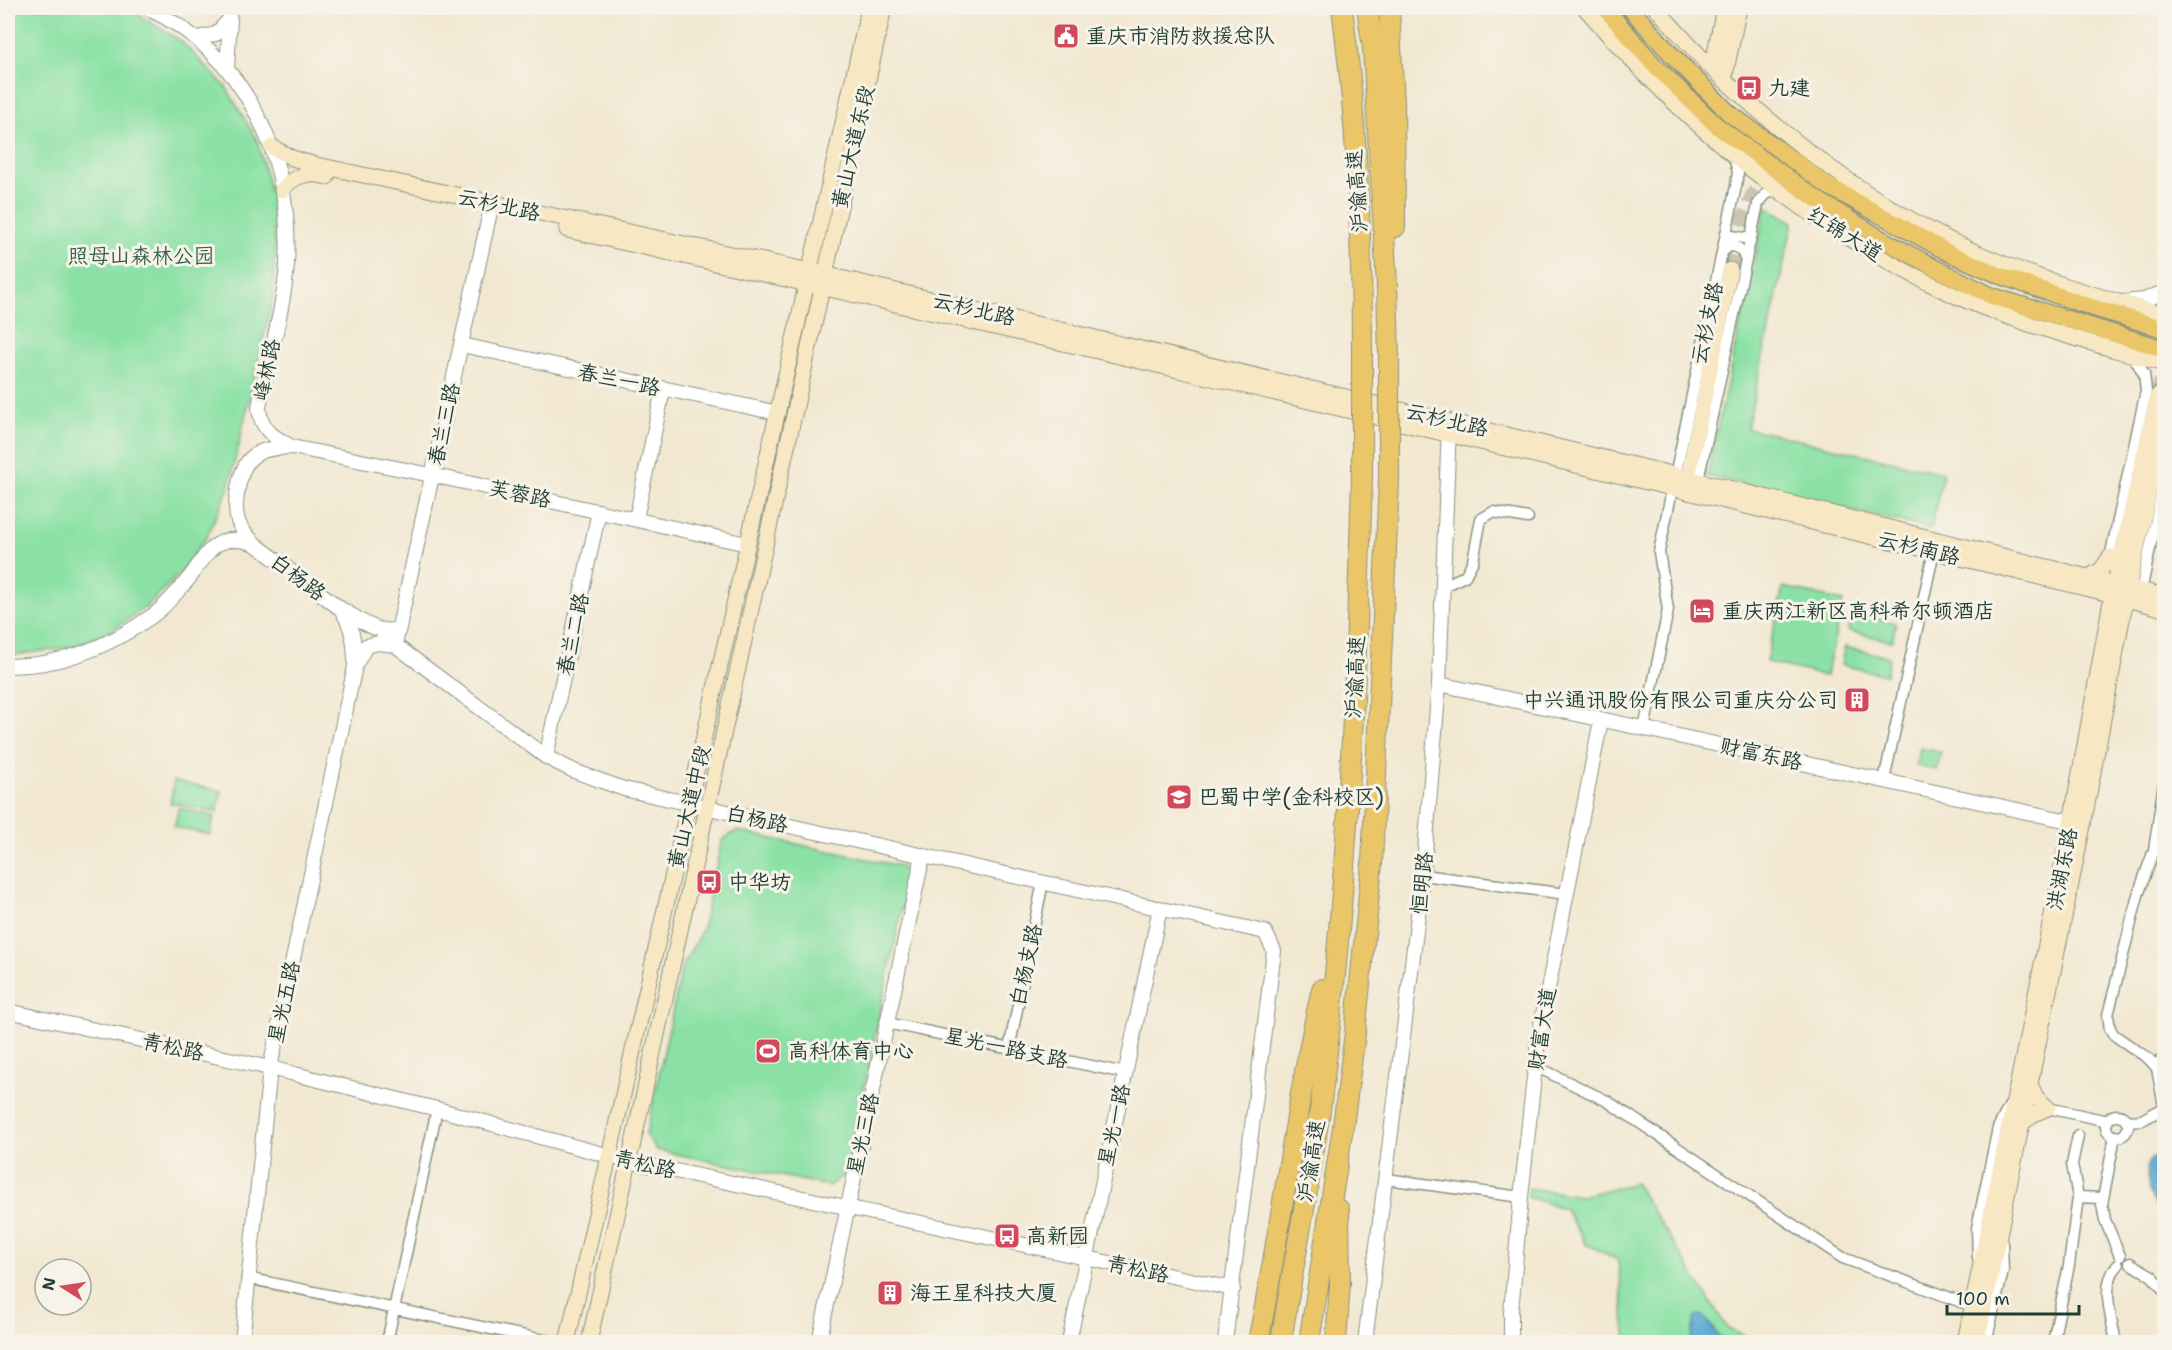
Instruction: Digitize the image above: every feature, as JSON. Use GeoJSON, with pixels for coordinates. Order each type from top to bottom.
{"type":"FeatureCollection","features":[{"type":"Feature","properties":{"kind":"highway","name":"沪渝高速"},"geometry":{"type":"LineString","coordinates":[[1281,1342],[1320,1111],[1342,902],[1358,612],[1362,476],[1362,255],[1348,55],[1342,8]]}},
{"type":"Feature","properties":{"kind":"highway","name":"沪渝高速"},"geometry":{"type":"LineString","coordinates":[[1309,1342],[1355,1033],[1372,864],[1389,480],[1387,286],[1368,8]]}},
{"type":"Feature","properties":{"kind":"highway"},"geometry":{"type":"LineString","coordinates":[[1387,286],[1396,225],[1394,105],[1389,8]]}},
{"type":"Feature","properties":{"kind":"highway","name":"红锦大道"},"geometry":{"type":"LineString","coordinates":[[1605,8],[1654,65],[1717,126],[1818,200],[1939,270],[1992,296],[2164,349]]}},
{"type":"Feature","properties":{"kind":"highway","name":"红锦大道"},"geometry":{"type":"LineString","coordinates":[[1630,8],[1671,54],[1729,112],[1828,186],[1959,258],[2001,276],[2164,329]]}},
{"type":"Feature","properties":{"kind":"highway"},"geometry":{"type":"LineString","coordinates":[[1258,1342],[1273,1271],[1306,1060],[1342,902]]}},
{"type":"Feature","properties":{"kind":"highway"},"geometry":{"type":"LineString","coordinates":[[1336,1342],[1340,1283],[1338,1158]]}},
{"type":"Feature","properties":{"kind":"main road","name":"黄山大道东段"},"geometry":{"type":"LineString","coordinates":[[807,277],[869,8]]}},
{"type":"Feature","properties":{"kind":"main road","name":"黄山大道东段"},"geometry":{"type":"LineString","coordinates":[[823,280],[884,8]]}},
{"type":"Feature","properties":{"kind":"main road","name":"红锦大道"},"geometry":{"type":"LineString","coordinates":[[1585,8],[1647,77],[1734,157],[1807,211],[1900,268],[1942,290],[1982,307],[2056,332],[2164,364]]}},
{"type":"Feature","properties":{"kind":"main road"},"geometry":{"type":"LineString","coordinates":[[1656,8],[1724,80],[1774,124],[1836,173],[1924,226],[1987,257],[2081,291],[2164,315]]}},
{"type":"Feature","properties":{"kind":"main road"},"geometry":{"type":"LineString","coordinates":[[1712,68],[1724,8]]}},
{"type":"Feature","properties":{"kind":"main road"},"geometry":{"type":"LineString","coordinates":[[1724,80],[1739,8]]}},
{"type":"Feature","properties":{"kind":"main road","name":"云杉北路"},"geometry":{"type":"LineString","coordinates":[[272,147],[292,158],[312,164],[491,208]]}},
{"type":"Feature","properties":{"kind":"main road","name":"云杉北路"},"geometry":{"type":"LineString","coordinates":[[282,190],[289,181],[300,175],[311,173],[491,208],[823,280],[1686,484]]}},
{"type":"Feature","properties":{"kind":"main road"},"geometry":{"type":"LineString","coordinates":[[1867,183],[1936,222],[2057,275],[2081,291]]}},
{"type":"Feature","properties":{"kind":"main road"},"geometry":{"type":"LineString","coordinates":[[1686,484],[1730,270]]}},
{"type":"Feature","properties":{"kind":"main road","name":"黄山大道中段"},"geometry":{"type":"LineString","coordinates":[[567,1342],[807,277]]}},
{"type":"Feature","properties":{"kind":"main road","name":"黄山大道中段"},"geometry":{"type":"LineString","coordinates":[[589,1342],[823,280]]}},
{"type":"Feature","properties":{"kind":"main road","name":"洪湖东路"},"geometry":{"type":"LineString","coordinates":[[1965,1342],[2023,1088],[2077,823],[2118,589],[2158,395]]}},
{"type":"Feature","properties":{"kind":"main road","name":"洪湖东路"},"geometry":{"type":"LineString","coordinates":[[2118,589],[2164,422]]}},
{"type":"Feature","properties":{"kind":"main road","name":"云杉南路"},"geometry":{"type":"LineString","coordinates":[[1686,484],[1934,551],[2118,589],[2164,596]]}},
{"type":"Feature","properties":{"kind":"main road","name":"云杉南路"},"geometry":{"type":"LineString","coordinates":[[1686,484],[2118,589],[2164,609]]}},
{"type":"Feature","properties":{"kind":"main road"},"geometry":{"type":"LineString","coordinates":[[2110,557],[2101,570],[2118,589]]}},
{"type":"Feature","properties":{"kind":"main road"},"geometry":{"type":"LineString","coordinates":[[2022,1124],[2032,1115],[2048,1108],[2023,1088]]}},
{"type":"Feature","properties":{"kind":"main road","name":"洪湖东路"},"geometry":{"type":"LineString","coordinates":[[1977,1342],[2022,1124],[2023,1088]]}},
{"type":"Feature","properties":{"kind":"street","name":"峰林路"},"geometry":{"type":"LineString","coordinates":[[147,8],[163,15],[197,38],[227,68],[250,101],[272,147],[282,190],[287,263],[259,415],[265,430],[292,447]]}},
{"type":"Feature","properties":{"kind":"street"},"geometry":{"type":"LineString","coordinates":[[197,38],[216,33],[231,13]]}},
{"type":"Feature","properties":{"kind":"street"},"geometry":{"type":"LineString","coordinates":[[227,68],[231,13]]}},
{"type":"Feature","properties":{"kind":"street","name":"云杉支路"},"geometry":{"type":"LineString","coordinates":[[1686,484],[1722,252],[1738,172],[1734,157]]}},
{"type":"Feature","properties":{"kind":"street","name":"云杉支路"},"geometry":{"type":"LineString","coordinates":[[1686,484],[1746,260],[1758,204],[1766,194],[1778,190]]}},
{"type":"Feature","properties":{"kind":"street","name":"春兰三路"},"geometry":{"type":"LineString","coordinates":[[395,645],[491,208]]}},
{"type":"Feature","properties":{"kind":"street"},"geometry":{"type":"LineString","coordinates":[[1726,235],[1744,238],[1752,235]]}},
{"type":"Feature","properties":{"kind":"street"},"geometry":{"type":"LineString","coordinates":[[1722,252],[1729,246],[1737,246],[1743,251],[1746,260]]}},
{"type":"Feature","properties":{"kind":"street"},"geometry":{"type":"LineString","coordinates":[[2119,302],[2144,300],[2164,292]]}},
{"type":"Feature","properties":{"kind":"street","name":"春兰一路"},"geometry":{"type":"LineString","coordinates":[[462,345],[778,413]]}},
{"type":"Feature","properties":{"kind":"street"},"geometry":{"type":"LineString","coordinates":[[2110,557],[2146,392],[2144,374],[2132,354]]}},
{"type":"Feature","properties":{"kind":"street"},"geometry":{"type":"LineString","coordinates":[[636,519],[663,390]]}},
{"type":"Feature","properties":{"kind":"street","name":"恒明路"},"geometry":{"type":"LineString","coordinates":[[1365,1342],[1424,875],[1439,684],[1449,428]]}},
{"type":"Feature","properties":{"kind":"street"},"geometry":{"type":"LineString","coordinates":[[255,544],[241,528],[237,513],[244,466],[253,455],[260,452],[292,447]]}},
{"type":"Feature","properties":{"kind":"street","name":"芙蓉路"},"geometry":{"type":"LineString","coordinates":[[292,447],[433,475],[747,544]]}},
{"type":"Feature","properties":{"kind":"street","name":"洪湖东路"},"geometry":{"type":"LineString","coordinates":[[2118,589],[2164,482]]}},
{"type":"Feature","properties":{"kind":"street"},"geometry":{"type":"LineString","coordinates":[[1644,729],[1668,610],[1659,552],[1686,484]]}},
{"type":"Feature","properties":{"kind":"street","name":"春兰二路"},"geometry":{"type":"LineString","coordinates":[[546,757],[599,511]]}},
{"type":"Feature","properties":{"kind":"street"},"geometry":{"type":"LineString","coordinates":[[1443,586],[1465,576],[1473,561],[1481,519],[1493,512],[1528,518]]}},
{"type":"Feature","properties":{"kind":"street"},"geometry":{"type":"LineString","coordinates":[[8,666],[28,666],[74,657],[116,639],[154,615],[188,581],[214,547],[221,542],[239,540],[255,544]]}},
{"type":"Feature","properties":{"kind":"street","name":"白杨路"},"geometry":{"type":"LineString","coordinates":[[255,544],[341,609],[381,631],[392,632],[399,628]]}},
{"type":"Feature","properties":{"kind":"street"},"geometry":{"type":"LineString","coordinates":[[1884,780],[1934,551]]}},
{"type":"Feature","properties":{"kind":"street","name":"白杨路"},"geometry":{"type":"LineString","coordinates":[[341,609],[350,623],[353,634],[355,666]]}},
{"type":"Feature","properties":{"kind":"street"},"geometry":{"type":"LineString","coordinates":[[355,666],[366,646],[378,643],[395,645]]}},
{"type":"Feature","properties":{"kind":"street","name":"白杨路"},"geometry":{"type":"LineString","coordinates":[[395,645],[546,757],[603,783],[1265,932],[1274,951],[1233,1289]]}},
{"type":"Feature","properties":{"kind":"street","name":"星光五路"},"geometry":{"type":"LineString","coordinates":[[242,1342],[270,1068],[355,666]]}},
{"type":"Feature","properties":{"kind":"street","name":"财富东路"},"geometry":{"type":"LineString","coordinates":[[1439,684],[2077,823]]}},
{"type":"Feature","properties":{"kind":"street","name":"财富大道"},"geometry":{"type":"LineString","coordinates":[[1510,1342],[1521,1197],[1538,1040],[1601,720]]}},
{"type":"Feature","properties":{"kind":"street"},"geometry":{"type":"LineString","coordinates":[[2127,1121],[2126,1132],[2121,1136],[2111,1135],[2107,1129],[2108,1121],[2112,1117],[2119,1115],[2127,1121],[2142,1120],[2164,1107],[2157,1068],[2149,1059],[2114,1035],[2110,1029],[2108,1014],[2138,895],[2154,850],[2164,783]]}},
{"type":"Feature","properties":{"kind":"street","name":"星光三路"},"geometry":{"type":"LineString","coordinates":[[819,1342],[923,855]]}},
{"type":"Feature","properties":{"kind":"street"},"geometry":{"type":"LineString","coordinates":[[1424,875],[1566,894]]}},
{"type":"Feature","properties":{"kind":"street","name":"白杨支路"},"geometry":{"type":"LineString","coordinates":[[1009,1049],[1043,882]]}},
{"type":"Feature","properties":{"kind":"street","name":"星光一路"},"geometry":{"type":"LineString","coordinates":[[1069,1342],[1160,908]]}},
{"type":"Feature","properties":{"kind":"street","name":"青松路"},"geometry":{"type":"LineString","coordinates":[[8,1011],[270,1068],[437,1109],[628,1161],[1233,1289]]}},
{"type":"Feature","properties":{"kind":"street","name":"星光一路支路"},"geometry":{"type":"LineString","coordinates":[[887,1023],[1125,1074]]}},
{"type":"Feature","properties":{"kind":"street"},"geometry":{"type":"LineString","coordinates":[[2157,1068],[2164,1055]]}},
{"type":"Feature","properties":{"kind":"street"},"geometry":{"type":"LineString","coordinates":[[1535,1066],[1608,1101],[1843,1258],[1972,1306]]}},
{"type":"Feature","properties":{"kind":"street"},"geometry":{"type":"LineString","coordinates":[[2048,1108],[2108,1121]]}},
{"type":"Feature","properties":{"kind":"street"},"geometry":{"type":"LineString","coordinates":[[387,1342],[437,1109]]}},
{"type":"Feature","properties":{"kind":"street"},"geometry":{"type":"LineString","coordinates":[[2053,1342],[2069,1264],[2078,1197],[2072,1164],[2078,1136]]}},
{"type":"Feature","properties":{"kind":"street"},"geometry":{"type":"LineString","coordinates":[[2115,1136],[2102,1198],[2103,1212],[2119,1261]]}},
{"type":"Feature","properties":{"kind":"street"},"geometry":{"type":"LineString","coordinates":[[1386,1179],[1521,1197]]}},
{"type":"Feature","properties":{"kind":"street"},"geometry":{"type":"LineString","coordinates":[[2078,1197],[2102,1198]]}},
{"type":"Feature","properties":{"kind":"street"},"geometry":{"type":"LineString","coordinates":[[1986,1342],[2003,1271],[2001,1226]]}},
{"type":"Feature","properties":{"kind":"street"},"geometry":{"type":"LineString","coordinates":[[2116,1342],[2108,1292],[2111,1275],[2119,1261],[2129,1257],[2130,1263],[2152,1276],[2164,1290]]}},
{"type":"Feature","properties":{"kind":"street"},"geometry":{"type":"LineString","coordinates":[[247,1278],[554,1342]]}},
{"type":"Feature","properties":{"kind":"street"},"geometry":{"type":"LineString","coordinates":[[1225,1342],[1233,1289]]}},
{"type":"Feature","properties":{"kind":"green space","name":"照母山森林公园"},"geometry":{"type":"Polygon","coordinates":[[[8,8],[127,8],[181,41],[226,87],[257,140],[271,195],[275,246],[273,298],[228,490],[207,536],[181,572],[146,607],[112,630],[73,647],[8,656],[8,8]]]}},
{"type":"Feature","properties":{"kind":"green space"},"geometry":{"type":"Polygon","coordinates":[[[1766,206],[1793,222],[1747,428],[1943,473],[1931,529],[1707,476],[1766,206]]]}},
{"type":"Feature","properties":{"kind":"green space"},"geometry":{"type":"Polygon","coordinates":[[[1783,587],[1843,601],[1826,676],[1766,662],[1783,587]]]}},
{"type":"Feature","properties":{"kind":"green space"},"geometry":{"type":"Polygon","coordinates":[[[1852,613],[1896,623],[1892,641],[1848,631],[1852,613]]]}},
{"type":"Feature","properties":{"kind":"green space"},"geometry":{"type":"Polygon","coordinates":[[[1845,647],[1889,657],[1886,675],[1841,665],[1845,647]]]}},
{"type":"Feature","properties":{"kind":"green space"},"geometry":{"type":"Polygon","coordinates":[[[1920,748],[1941,752],[1937,770],[1916,766],[1920,748]]]}},
{"type":"Feature","properties":{"kind":"green space"},"geometry":{"type":"Polygon","coordinates":[[[174,781],[222,791],[217,812],[170,803],[174,781]]]}},
{"type":"Feature","properties":{"kind":"green space"},"geometry":{"type":"Polygon","coordinates":[[[179,808],[214,816],[210,835],[174,827],[179,808]]]}},
{"type":"Feature","properties":{"kind":"green space","name":"高科体育中心"},"geometry":{"type":"Polygon","coordinates":[[[736,831],[900,866],[909,877],[845,1175],[829,1186],[657,1150],[646,1135],[682,967],[702,930],[722,840],[736,831]]]}},
{"type":"Feature","properties":{"kind":"green space"},"geometry":{"type":"Polygon","coordinates":[[[1635,1183],[1728,1329],[1760,1342],[1629,1342],[1618,1260],[1586,1244],[1565,1209],[1528,1197],[1529,1188],[1581,1196],[1635,1183]]]}},
{"type":"Feature","properties":{"kind":"water"},"geometry":{"type":"Polygon","coordinates":[[[2154,1157],[2164,1158],[2164,1215],[2155,1205],[2149,1191],[2146,1168],[2154,1157]]]}},
{"type":"Feature","properties":{"kind":"water"},"geometry":{"type":"Polygon","coordinates":[[[1702,1315],[1725,1342],[1691,1342],[1695,1316],[1702,1315]]]}},
{"type":"Feature","properties":{"kind":"tunnel"},"geometry":{"type":"LineString","coordinates":[[1730,270],[1739,231],[1755,192],[1772,174],[1809,163]]}},
{"type":"Feature","properties":{"kind":"tunnel"},"geometry":{"type":"LineString","coordinates":[[2158,395],[2164,370]]}},
{"type":"Feature","properties":{"kind":"place","name":"重庆市消防救援总队"},"geometry":{"type":"Point","coordinates":[1066,36]}},
{"type":"Feature","properties":{"kind":"place","name":"九建"},"geometry":{"type":"Point","coordinates":[1749,88]}},
{"type":"Feature","properties":{"kind":"place","name":"重庆两江新区高科希尔顿酒店"},"geometry":{"type":"Point","coordinates":[1702,611]}},
{"type":"Feature","properties":{"kind":"place","name":"中兴通讯股份有限公司重庆分公司"},"geometry":{"type":"Point","coordinates":[1857,700]}},
{"type":"Feature","properties":{"kind":"place","name":"巴蜀中学(金科校区)"},"geometry":{"type":"Point","coordinates":[1179,797]}},
{"type":"Feature","properties":{"kind":"place","name":"中华坊"},"geometry":{"type":"Point","coordinates":[709,882]}},
{"type":"Feature","properties":{"kind":"place","name":"高科体育中心"},"geometry":{"type":"Point","coordinates":[768,1051]}},
{"type":"Feature","properties":{"kind":"place","name":"高新园"},"geometry":{"type":"Point","coordinates":[1007,1236]}},
{"type":"Feature","properties":{"kind":"place","name":"海王星科技大厦"},"geometry":{"type":"Point","coordinates":[890,1293]}}]}
